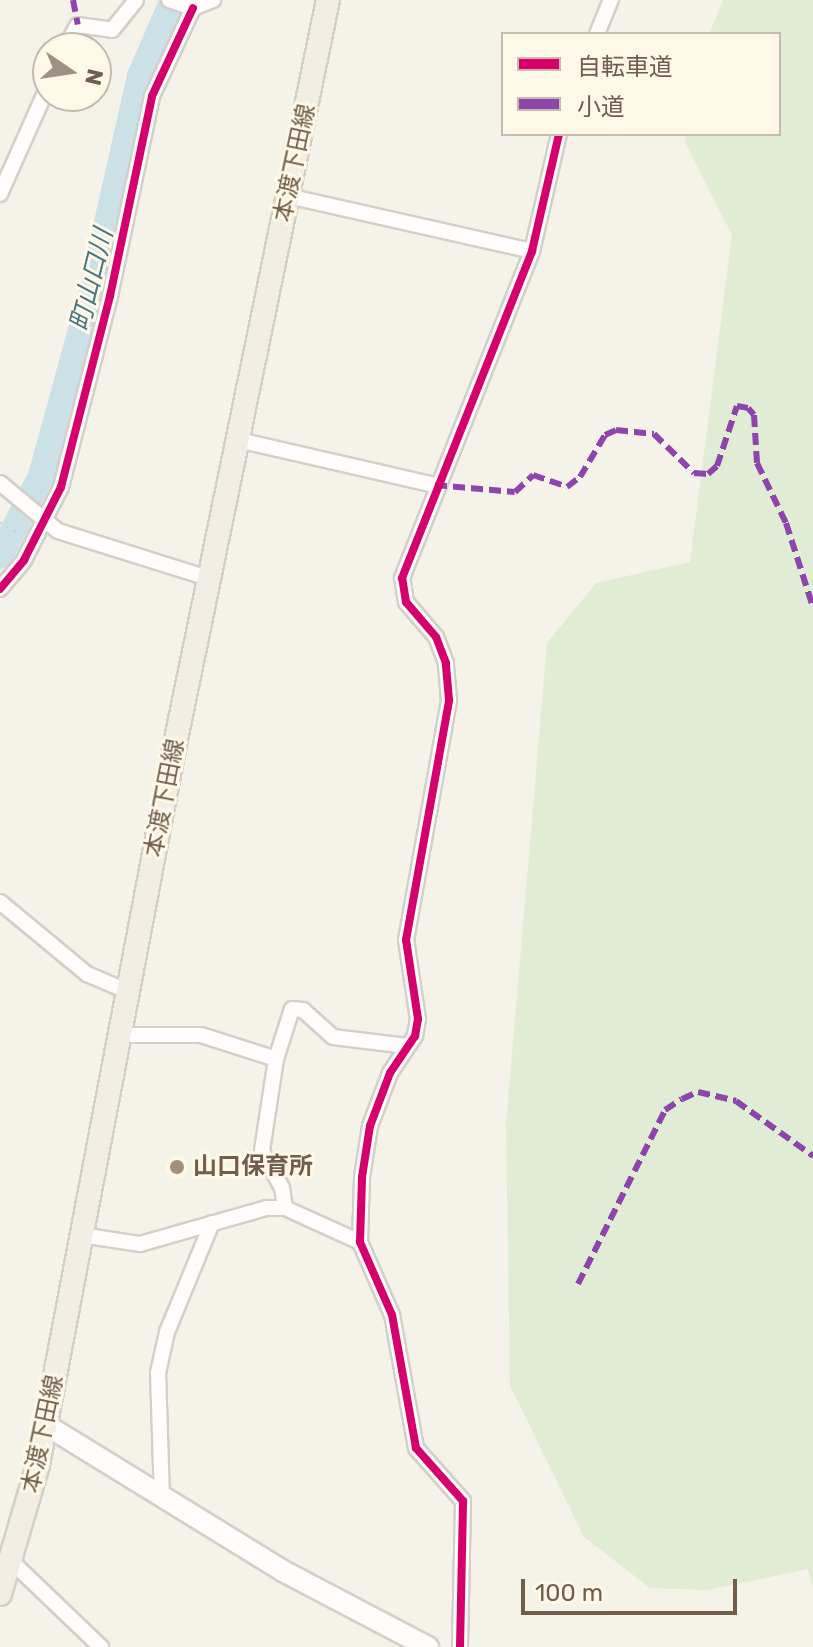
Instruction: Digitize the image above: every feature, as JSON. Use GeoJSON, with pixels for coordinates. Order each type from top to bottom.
{"type":"FeatureCollection","features":[{"type":"Feature","properties":{"kind":"main road","name":"本渡下田線"},"geometry":{"type":"LineString","coordinates":[[0,1594],[12,1562],[46,1425],[120,1035],[328,0]]}},
{"type":"Feature","properties":{"kind":"street"},"geometry":{"type":"LineString","coordinates":[[74,32],[78,25],[112,30],[136,0]]}},
{"type":"Feature","properties":{"kind":"street"},"geometry":{"type":"LineString","coordinates":[[169,0],[189,7],[213,0]]}},
{"type":"Feature","properties":{"kind":"street"},"geometry":{"type":"LineString","coordinates":[[598,32],[611,0]]}},
{"type":"Feature","properties":{"kind":"street"},"geometry":{"type":"LineString","coordinates":[[0,589],[61,487],[100,337],[152,96],[189,7]]}},
{"type":"Feature","properties":{"kind":"street"},"geometry":{"type":"LineString","coordinates":[[0,194],[36,112]]}},
{"type":"Feature","properties":{"kind":"street"},"geometry":{"type":"LineString","coordinates":[[460,1647],[463,1501],[416,1448],[392,1315],[360,1242],[370,1126],[407,1046],[415,1036],[418,1019],[406,940],[449,700],[446,663],[436,637],[406,602],[402,578],[435,485],[532,251],[559,136]]}},
{"type":"Feature","properties":{"kind":"street"},"geometry":{"type":"LineString","coordinates":[[288,196],[532,251]]}},
{"type":"Feature","properties":{"kind":"street"},"geometry":{"type":"LineString","coordinates":[[238,440],[435,485]]}},
{"type":"Feature","properties":{"kind":"street"},"geometry":{"type":"LineString","coordinates":[[0,483],[43,520],[211,579]]}},
{"type":"Feature","properties":{"kind":"street"},"geometry":{"type":"LineString","coordinates":[[0,902],[87,974],[129,992]]}},
{"type":"Feature","properties":{"kind":"street"},"geometry":{"type":"LineString","coordinates":[[285,1208],[282,1188],[262,1151],[276,1059],[292,1009],[303,1010],[333,1037],[407,1046]]}},
{"type":"Feature","properties":{"kind":"street"},"geometry":{"type":"LineString","coordinates":[[120,1035],[201,1035],[276,1059]]}},
{"type":"Feature","properties":{"kind":"street"},"geometry":{"type":"LineString","coordinates":[[81,1235],[126,1245],[285,1208],[360,1242]]}},
{"type":"Feature","properties":{"kind":"street"},"geometry":{"type":"LineString","coordinates":[[162,1499],[158,1373],[167,1332],[212,1223]]}},
{"type":"Feature","properties":{"kind":"street"},"geometry":{"type":"LineString","coordinates":[[46,1425],[283,1571],[428,1647]]}},
{"type":"Feature","properties":{"kind":"street"},"geometry":{"type":"LineString","coordinates":[[12,1562],[101,1647]]}},
{"type":"Feature","properties":{"kind":"path"},"geometry":{"type":"LineString","coordinates":[[0,522],[29,539]]}},
{"type":"Feature","properties":{"kind":"green space"},"geometry":{"type":"Polygon","coordinates":[[[723,0],[813,0],[813,1589],[808,1569],[707,1590],[650,1588],[584,1537],[510,1386],[506,1124],[547,643],[596,583],[690,562],[732,235],[685,142],[686,136],[781,136],[781,32],[710,32],[723,0]]]}},
{"type":"Feature","properties":{"kind":"waterway","name":"町山口川"},"geometry":{"type":"LineString","coordinates":[[0,556],[41,476],[92,289],[140,76],[173,0]]}},
{"type":"Feature","properties":{"kind":"marked path"},"geometry":{"type":"LineString","coordinates":[[73,0],[78,25]]}},
{"type":"Feature","properties":{"kind":"marked path"},"geometry":{"type":"LineString","coordinates":[[435,485],[515,492],[533,475],[567,487],[580,477],[605,435],[616,430],[654,434],[694,473],[708,474],[717,466],[737,406],[748,408],[754,415],[757,463],[786,523],[813,607]]}},
{"type":"Feature","properties":{"kind":"marked path"},"geometry":{"type":"LineString","coordinates":[[578,1284],[665,1110],[682,1099],[698,1092],[736,1101],[813,1156]]}},
{"type":"Feature","properties":{"kind":"cycle path"},"geometry":{"type":"LineString","coordinates":[[0,589],[24,560],[61,487],[110,296],[152,96],[193,8]]}},
{"type":"Feature","properties":{"kind":"cycle path"},"geometry":{"type":"LineString","coordinates":[[460,1647],[463,1501],[416,1448],[392,1315],[360,1242],[362,1177],[370,1126],[390,1073],[415,1036],[418,1019],[406,940],[449,700],[446,663],[436,637],[406,602],[402,578],[532,251],[559,136]]}},
{"type":"Feature","properties":{"kind":"place","name":"山口保育所"},"geometry":{"type":"Point","coordinates":[177,1167]}}]}
